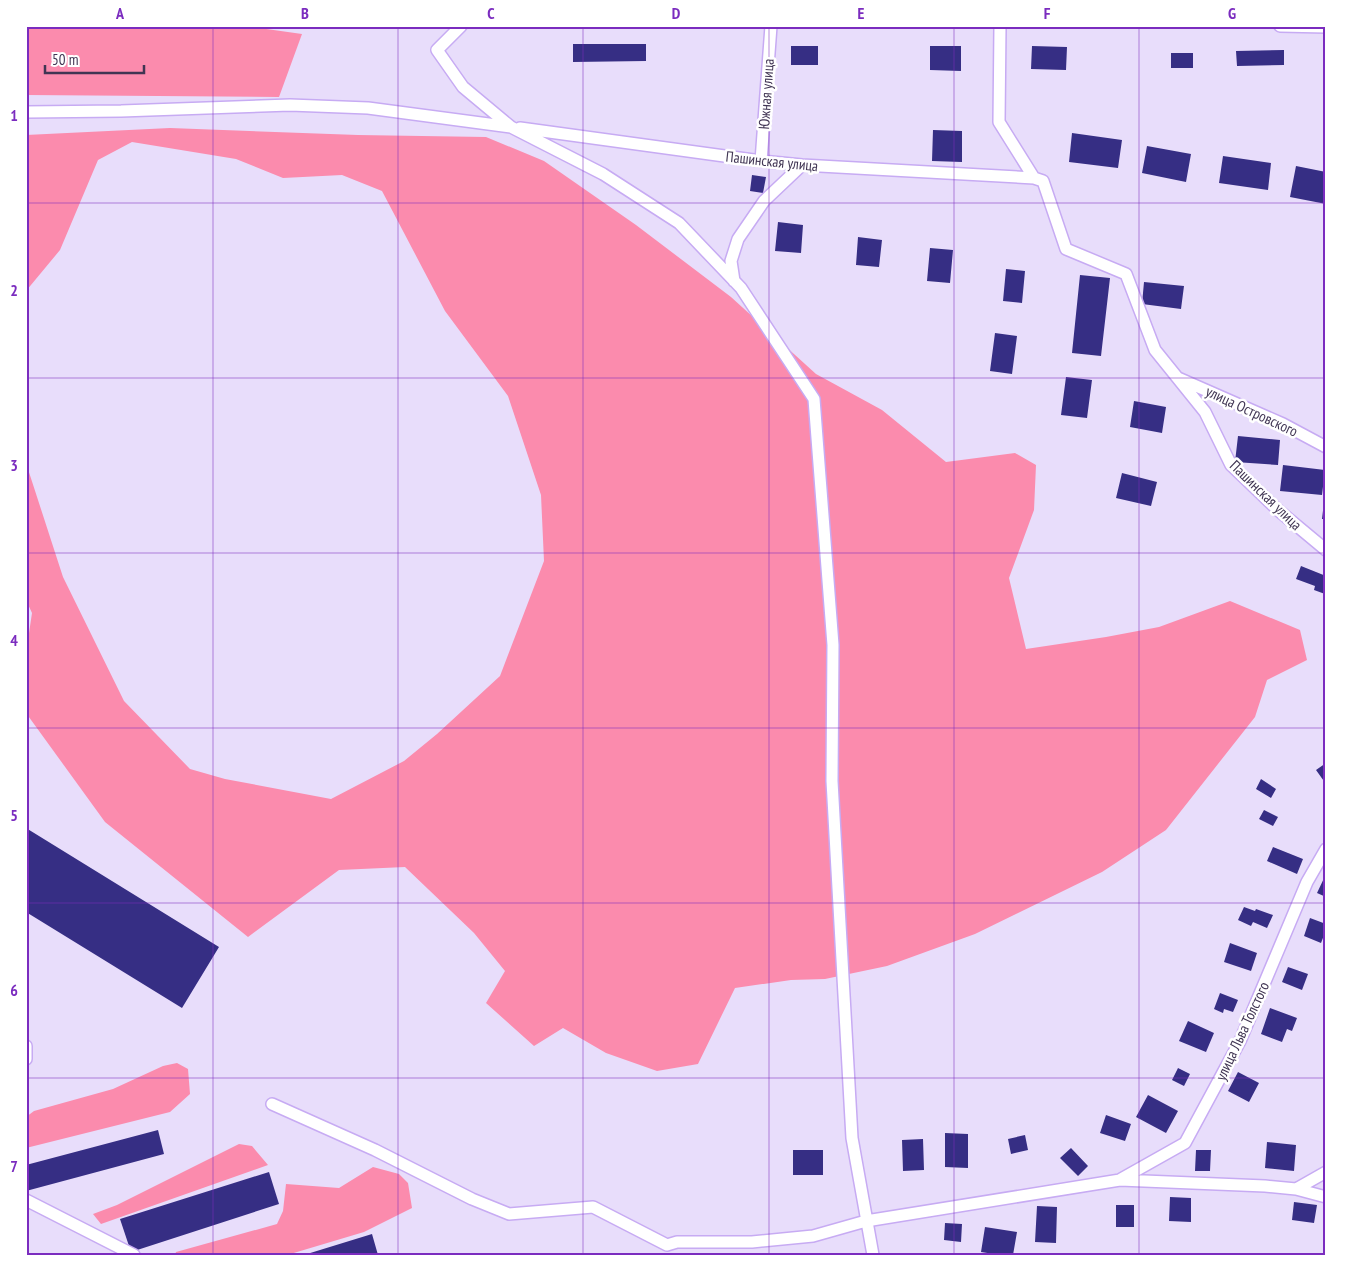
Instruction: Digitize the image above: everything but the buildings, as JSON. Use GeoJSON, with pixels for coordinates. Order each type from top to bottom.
{"type":"FeatureCollection","features":[{"type":"Feature","properties":{"kind":"street"},"geometry":{"type":"LineString","coordinates":[[460,26],[437,50],[463,87],[511,127],[604,174],[679,223],[741,288],[814,399],[833,645],[832,781],[852,1138],[873,1255]]}},
{"type":"Feature","properties":{"kind":"street","name":"Южная улица"},"geometry":{"type":"LineString","coordinates":[[761,161],[771,26]]}},
{"type":"Feature","properties":{"kind":"street","name":"Пашинская улица"},"geometry":{"type":"LineString","coordinates":[[1000,26],[999,122],[1034,178]]}},
{"type":"Feature","properties":{"kind":"street"},"geometry":{"type":"LineString","coordinates":[[1280,26],[1326,27]]}},
{"type":"Feature","properties":{"kind":"street","name":"Пашинская улица"},"geometry":{"type":"LineString","coordinates":[[26,112],[121,111],[290,105],[368,108],[761,161],[1034,178],[1043,181],[1066,249],[1126,274],[1155,350],[1205,412],[1231,464],[1278,510],[1326,550]]}},
{"type":"Feature","properties":{"kind":"street"},"geometry":{"type":"LineString","coordinates":[[734,280],[731,261],[738,239],[764,201],[802,165]]}},
{"type":"Feature","properties":{"kind":"street","name":"улица Островского"},"geometry":{"type":"LineString","coordinates":[[1176,377],[1283,424],[1326,447]]}},
{"type":"Feature","properties":{"kind":"street","name":"улица Льва Толстого"},"geometry":{"type":"LineString","coordinates":[[1120,1180],[1185,1143],[1240,1042],[1307,882],[1326,848]]}},
{"type":"Feature","properties":{"kind":"street"},"geometry":{"type":"LineString","coordinates":[[26,1046],[26,1059]]}},
{"type":"Feature","properties":{"kind":"street","name":"улица Льва Толстого"},"geometry":{"type":"LineString","coordinates":[[272,1104],[375,1150],[472,1200],[510,1214],[593,1207],[667,1245],[677,1242],[752,1242],[813,1236],[866,1222],[1120,1180],[1265,1186],[1296,1189],[1326,1197]]}},
{"type":"Feature","properties":{"kind":"street"},"geometry":{"type":"LineString","coordinates":[[1296,1189],[1326,1172]]}},
{"type":"Feature","properties":{"kind":"street"},"geometry":{"type":"LineString","coordinates":[[26,1200],[134,1255]]}},
{"type":"Feature","properties":{"kind":"shaded area"},"geometry":{"type":"Polygon","coordinates":[[[26,26],[246,26],[302,34],[279,97],[26,95],[26,26]]]}},
{"type":"Feature","properties":{"kind":"shaded area"},"geometry":{"type":"Polygon","coordinates":[[[170,128],[358,135],[486,137],[544,161],[636,225],[731,297],[816,374],[882,410],[946,462],[1015,453],[1036,465],[1034,510],[1009,578],[1026,649],[1159,627],[1230,601],[1300,630],[1307,660],[1267,680],[1255,717],[1166,830],[1102,872],[975,934],[887,966],[825,979],[791,980],[735,988],[698,1064],[657,1071],[606,1053],[563,1028],[534,1046],[486,1003],[505,971],[474,933],[405,867],[339,870],[248,937],[105,822],[26,713],[26,653],[32,613],[26,600],[26,463],[63,577],[124,701],[190,769],[225,779],[331,799],[404,761],[437,734],[500,676],[544,561],[541,495],[508,396],[445,311],[382,191],[342,175],[283,178],[236,159],[132,142],[98,160],[60,250],[26,291],[26,135],[170,128]]]}},
{"type":"Feature","properties":{"kind":"shaded area"},"geometry":{"type":"Polygon","coordinates":[[[177,1063],[188,1069],[190,1094],[170,1112],[26,1148],[26,1117],[34,1111],[113,1089],[163,1066],[177,1063]]]}},
{"type":"Feature","properties":{"kind":"shaded area"},"geometry":{"type":"Polygon","coordinates":[[[239,1144],[252,1146],[268,1165],[101,1224],[93,1214],[117,1205],[239,1144]]]}},
{"type":"Feature","properties":{"kind":"shaded area"},"geometry":{"type":"Polygon","coordinates":[[[373,1167],[399,1174],[408,1183],[412,1208],[364,1232],[287,1255],[175,1255],[176,1252],[277,1224],[283,1211],[286,1184],[339,1188],[373,1167]]]}}]}
